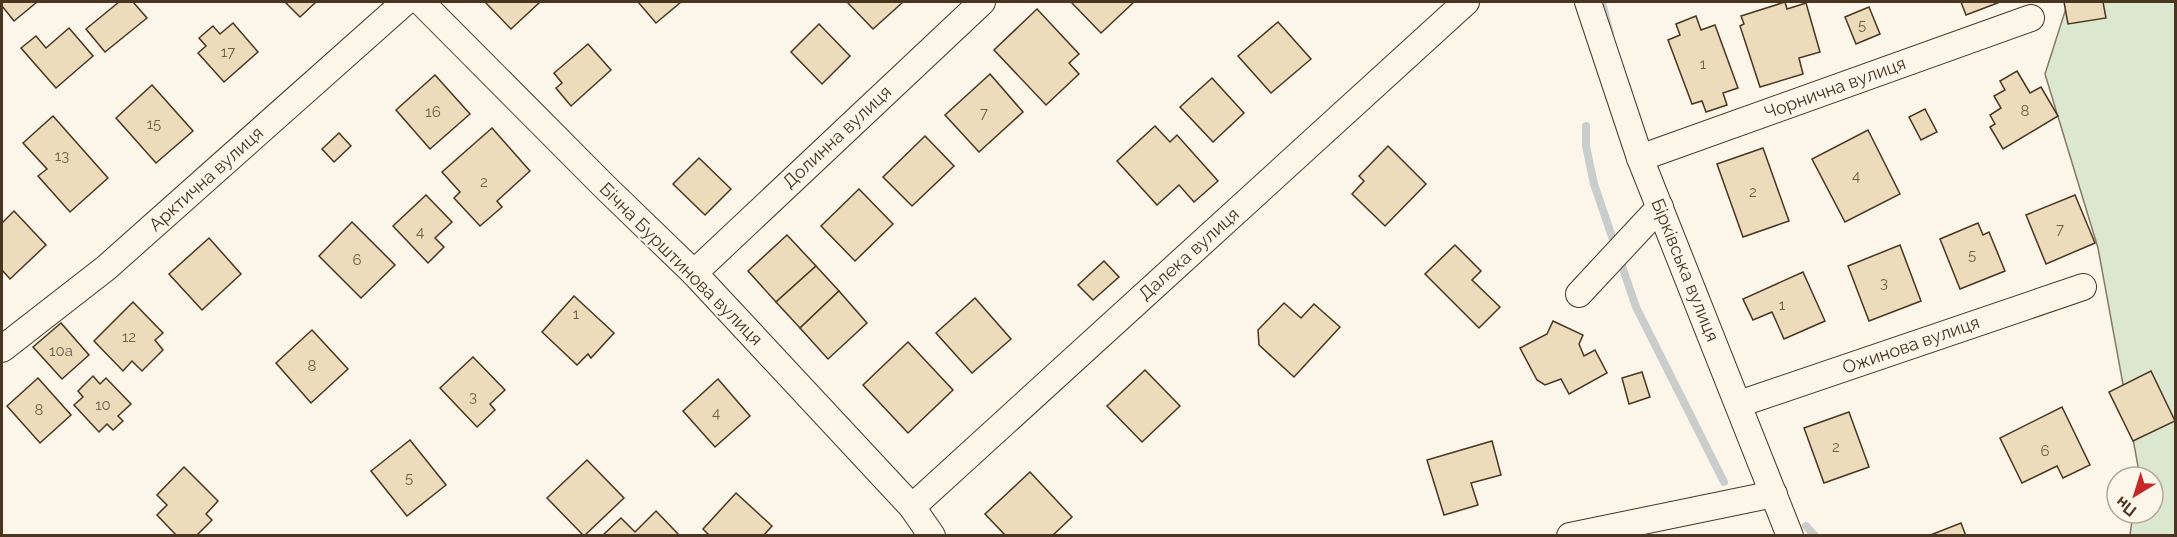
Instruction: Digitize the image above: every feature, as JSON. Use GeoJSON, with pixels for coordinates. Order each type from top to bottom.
{"type":"FeatureCollection","features":[{"type":"Feature","properties":{"kind":"street","name":"Арктична вулиця"},"geometry":{"type":"LineString","coordinates":[[2,349],[106,268],[405,2]]}},
{"type":"Feature","properties":{"kind":"street","name":"Бічна Бурштинова вулиця"},"geometry":{"type":"LineString","coordinates":[[422,2],[604,186],[694,273],[912,507],[932,536]]}},
{"type":"Feature","properties":{"kind":"street","name":"Долинна вулиця"},"geometry":{"type":"LineString","coordinates":[[694,273],[982,2]]}},
{"type":"Feature","properties":{"kind":"street","name":"Далека вулиця"},"geometry":{"type":"LineString","coordinates":[[912,507],[1466,2]]}},
{"type":"Feature","properties":{"kind":"street","name":"Бірківська вулиця"},"geometry":{"type":"LineString","coordinates":[[1588,2],[1640,158],[1790,536]]}},
{"type":"Feature","properties":{"kind":"street","name":"Чорнична вулиця"},"geometry":{"type":"LineString","coordinates":[[1640,158],[2031,18]]}},
{"type":"Feature","properties":{"kind":"street"},"geometry":{"type":"LineString","coordinates":[[1579,294],[1660,207]]}},
{"type":"Feature","properties":{"kind":"street","name":"Ожинова вулиця"},"geometry":{"type":"LineString","coordinates":[[1739,404],[2083,287]]}},
{"type":"Feature","properties":{"kind":"street"},"geometry":{"type":"LineString","coordinates":[[1570,536],[1774,494]]}},
{"type":"Feature","properties":{"kind":"green space"},"geometry":{"type":"Polygon","coordinates":[[[2068,2],[2175,2],[2175,535],[2130,535],[2131,525],[2165,525],[2165,465],[2138,465],[2098,248],[2045,74],[2068,2]]]}},
{"type":"Feature","properties":{"kind":"building"},"geometry":{"type":"Polygon","coordinates":[[[2,2],[37,2],[14,21],[2,6],[2,2]]]}},
{"type":"Feature","properties":{"kind":"building"},"geometry":{"type":"Polygon","coordinates":[[[119,2],[133,2],[147,18],[105,52],[86,29],[119,2]]]}},
{"type":"Feature","properties":{"kind":"building"},"geometry":{"type":"Polygon","coordinates":[[[285,2],[316,2],[300,17],[285,2]]]}},
{"type":"Feature","properties":{"kind":"building"},"geometry":{"type":"Polygon","coordinates":[[[485,2],[540,2],[511,29],[485,2]]]}},
{"type":"Feature","properties":{"kind":"building"},"geometry":{"type":"Polygon","coordinates":[[[638,2],[681,2],[656,23],[638,2]]]}},
{"type":"Feature","properties":{"kind":"building"},"geometry":{"type":"Polygon","coordinates":[[[847,2],[903,2],[873,29],[847,2]]]}},
{"type":"Feature","properties":{"kind":"building"},"geometry":{"type":"Polygon","coordinates":[[[1071,2],[1134,2],[1101,33],[1071,2]]]}},
{"type":"Feature","properties":{"kind":"building"},"geometry":{"type":"Polygon","coordinates":[[[1785,2],[1787,9],[1806,3],[1820,52],[1799,58],[1803,74],[1760,87],[1740,26],[1744,24],[1741,16],[1785,2]]]}},
{"type":"Feature","properties":{"kind":"building"},"geometry":{"type":"Polygon","coordinates":[[[1961,2],[2000,2],[1966,15],[1961,2]]]}},
{"type":"Feature","properties":{"kind":"building"},"geometry":{"type":"Polygon","coordinates":[[[2064,2],[2103,2],[2106,18],[2068,24],[2064,2]]]}},
{"type":"Feature","properties":{"kind":"building"},"geometry":{"type":"Polygon","coordinates":[[[1869,7],[1880,34],[1856,44],[1845,17],[1869,7]]]}},
{"type":"Feature","properties":{"kind":"building"},"geometry":{"type":"Polygon","coordinates":[[[1037,9],[1079,54],[1069,63],[1079,74],[1046,105],[994,50],[1037,9]]]}},
{"type":"Feature","properties":{"kind":"building"},"geometry":{"type":"Polygon","coordinates":[[[1696,16],[1701,30],[1715,25],[1738,88],[1723,93],[1727,105],[1706,112],[1702,101],[1692,104],[1668,40],[1680,35],[1676,24],[1696,16]]]}},
{"type":"Feature","properties":{"kind":"building"},"geometry":{"type":"Polygon","coordinates":[[[1278,22],[1311,59],[1271,93],[1238,56],[1278,22]]]}},
{"type":"Feature","properties":{"kind":"building"},"geometry":{"type":"Polygon","coordinates":[[[233,23],[258,52],[224,82],[198,53],[206,46],[199,38],[213,26],[220,34],[233,23]]]}},
{"type":"Feature","properties":{"kind":"building"},"geometry":{"type":"Polygon","coordinates":[[[819,24],[850,56],[822,84],[791,52],[819,24]]]}},
{"type":"Feature","properties":{"kind":"building"},"geometry":{"type":"Polygon","coordinates":[[[69,28],[93,56],[56,88],[21,48],[36,36],[46,48],[69,28]]]}},
{"type":"Feature","properties":{"kind":"building"},"geometry":{"type":"Polygon","coordinates":[[[588,44],[611,70],[571,106],[556,88],[562,83],[554,73],[588,44]]]}},
{"type":"Feature","properties":{"kind":"building"},"geometry":{"type":"Polygon","coordinates":[[[2017,71],[2030,93],[2041,87],[2058,116],[2003,149],[1990,127],[1995,124],[1990,115],[2001,108],[1994,96],[2005,90],[2000,81],[2017,71]]]}},
{"type":"Feature","properties":{"kind":"building"},"geometry":{"type":"Polygon","coordinates":[[[990,74],[1023,112],[979,152],[945,115],[990,74]]]}},
{"type":"Feature","properties":{"kind":"building"},"geometry":{"type":"Polygon","coordinates":[[[435,75],[470,114],[430,149],[396,110],[435,75]]]}},
{"type":"Feature","properties":{"kind":"building"},"geometry":{"type":"Polygon","coordinates":[[[1212,78],[1244,113],[1213,142],[1180,107],[1212,78]]]}},
{"type":"Feature","properties":{"kind":"building"},"geometry":{"type":"Polygon","coordinates":[[[152,85],[193,131],[156,163],[116,118],[152,85]]]}},
{"type":"Feature","properties":{"kind":"building"},"geometry":{"type":"Polygon","coordinates":[[[1925,109],[1937,132],[1921,140],[1909,117],[1925,109]]]}},
{"type":"Feature","properties":{"kind":"building"},"geometry":{"type":"Polygon","coordinates":[[[53,116],[108,178],[70,212],[38,176],[47,169],[23,143],[53,116]]]}},
{"type":"Feature","properties":{"kind":"building"},"geometry":{"type":"Polygon","coordinates":[[[1155,126],[1170,142],[1177,135],[1218,181],[1194,202],[1179,185],[1157,205],[1117,161],[1155,126]]]}},
{"type":"Feature","properties":{"kind":"building"},"geometry":{"type":"Polygon","coordinates":[[[492,128],[530,171],[497,201],[502,207],[480,226],[454,198],[460,192],[442,172],[492,128]]]}},
{"type":"Feature","properties":{"kind":"building"},"geometry":{"type":"Polygon","coordinates":[[[1868,130],[1900,194],[1845,222],[1812,159],[1868,130]]]}},
{"type":"Feature","properties":{"kind":"building"},"geometry":{"type":"Polygon","coordinates":[[[339,133],[351,146],[334,162],[322,149],[339,133]]]}},
{"type":"Feature","properties":{"kind":"building"},"geometry":{"type":"Polygon","coordinates":[[[925,136],[954,166],[912,206],[883,177],[925,136]]]}},
{"type":"Feature","properties":{"kind":"building"},"geometry":{"type":"Polygon","coordinates":[[[1388,146],[1426,184],[1385,226],[1352,194],[1364,181],[1359,176],[1388,146]]]}},
{"type":"Feature","properties":{"kind":"building"},"geometry":{"type":"Polygon","coordinates":[[[1763,148],[1789,221],[1743,237],[1717,164],[1763,148]]]}},
{"type":"Feature","properties":{"kind":"building"},"geometry":{"type":"Polygon","coordinates":[[[699,158],[731,189],[705,215],[673,184],[699,158]]]}},
{"type":"Feature","properties":{"kind":"building"},"geometry":{"type":"Polygon","coordinates":[[[859,189],[893,224],[855,261],[821,226],[859,189]]]}},
{"type":"Feature","properties":{"kind":"building"},"geometry":{"type":"Polygon","coordinates":[[[426,195],[452,222],[435,238],[444,247],[428,263],[393,226],[426,195]]]}},
{"type":"Feature","properties":{"kind":"building"},"geometry":{"type":"Polygon","coordinates":[[[2075,195],[2095,243],[2046,264],[2026,215],[2075,195]]]}},
{"type":"Feature","properties":{"kind":"building"},"geometry":{"type":"Polygon","coordinates":[[[14,211],[46,245],[10,279],[2,270],[2,223],[14,211]]]}},
{"type":"Feature","properties":{"kind":"building"},"geometry":{"type":"Polygon","coordinates":[[[352,222],[395,265],[361,298],[319,256],[352,222]]]}},
{"type":"Feature","properties":{"kind":"building"},"geometry":{"type":"Polygon","coordinates":[[[1978,223],[1983,235],[1989,232],[2005,271],[1960,289],[1940,239],[1978,223]]]}},
{"type":"Feature","properties":{"kind":"building"},"geometry":{"type":"Polygon","coordinates":[[[787,235],[816,266],[776,302],[748,271],[787,235]]]}},
{"type":"Feature","properties":{"kind":"building"},"geometry":{"type":"Polygon","coordinates":[[[209,238],[241,274],[202,310],[169,274],[209,238]]]}},
{"type":"Feature","properties":{"kind":"building"},"geometry":{"type":"Polygon","coordinates":[[[1455,245],[1481,271],[1472,280],[1500,307],[1479,328],[1425,274],[1455,245]]]}},
{"type":"Feature","properties":{"kind":"building"},"geometry":{"type":"Polygon","coordinates":[[[1900,245],[1921,301],[1869,321],[1848,266],[1900,245]]]}},
{"type":"Feature","properties":{"kind":"building"},"geometry":{"type":"Polygon","coordinates":[[[1104,261],[1119,277],[1093,300],[1078,285],[1104,261]]]}},
{"type":"Feature","properties":{"kind":"building"},"geometry":{"type":"Polygon","coordinates":[[[816,266],[839,291],[800,328],[776,302],[816,266]]]}},
{"type":"Feature","properties":{"kind":"building"},"geometry":{"type":"Polygon","coordinates":[[[1803,272],[1825,321],[1784,339],[1772,312],[1753,320],[1743,299],[1803,272]]]}},
{"type":"Feature","properties":{"kind":"building"},"geometry":{"type":"Polygon","coordinates":[[[839,291],[867,323],[828,359],[800,328],[839,291]]]}},
{"type":"Feature","properties":{"kind":"building"},"geometry":{"type":"Polygon","coordinates":[[[574,296],[614,333],[591,358],[588,354],[577,365],[542,332],[574,296]]]}},
{"type":"Feature","properties":{"kind":"building"},"geometry":{"type":"Polygon","coordinates":[[[975,298],[1011,339],[972,373],[936,333],[975,298]]]}},
{"type":"Feature","properties":{"kind":"building"},"geometry":{"type":"Polygon","coordinates":[[[133,302],[163,333],[155,340],[163,350],[142,371],[132,361],[123,371],[94,341],[133,302]]]}},
{"type":"Feature","properties":{"kind":"building"},"geometry":{"type":"Polygon","coordinates":[[[1284,303],[1301,318],[1314,304],[1340,327],[1294,377],[1259,345],[1258,330],[1284,303]]]}},
{"type":"Feature","properties":{"kind":"building"},"geometry":{"type":"Polygon","coordinates":[[[1553,321],[1583,335],[1579,344],[1584,356],[1595,350],[1607,373],[1569,394],[1561,379],[1545,385],[1537,380],[1520,348],[1547,334],[1553,321]]]}},
{"type":"Feature","properties":{"kind":"building"},"geometry":{"type":"Polygon","coordinates":[[[61,323],[89,355],[62,379],[33,347],[61,323]]]}},
{"type":"Feature","properties":{"kind":"building"},"geometry":{"type":"Polygon","coordinates":[[[312,330],[348,369],[311,403],[276,363],[312,330]]]}},
{"type":"Feature","properties":{"kind":"building"},"geometry":{"type":"Polygon","coordinates":[[[908,342],[953,390],[908,433],[863,385],[908,342]]]}},
{"type":"Feature","properties":{"kind":"building"},"geometry":{"type":"Polygon","coordinates":[[[473,357],[505,390],[490,404],[495,410],[477,427],[440,388],[473,357]]]}},
{"type":"Feature","properties":{"kind":"building"},"geometry":{"type":"Polygon","coordinates":[[[1145,370],[1180,406],[1142,442],[1107,406],[1145,370]]]}},
{"type":"Feature","properties":{"kind":"building"},"geometry":{"type":"Polygon","coordinates":[[[2151,371],[2175,421],[2133,441],[2109,392],[2151,371]]]}},
{"type":"Feature","properties":{"kind":"building"},"geometry":{"type":"Polygon","coordinates":[[[1642,372],[1650,397],[1629,404],[1622,378],[1642,372]]]}},
{"type":"Feature","properties":{"kind":"building"},"geometry":{"type":"Polygon","coordinates":[[[93,376],[100,384],[106,378],[131,404],[118,416],[123,421],[113,430],[107,424],[99,432],[74,405],[83,397],[78,391],[93,376]]]}},
{"type":"Feature","properties":{"kind":"building"},"geometry":{"type":"Polygon","coordinates":[[[38,378],[71,415],[40,443],[7,406],[38,378]]]}},
{"type":"Feature","properties":{"kind":"building"},"geometry":{"type":"Polygon","coordinates":[[[718,379],[750,416],[715,447],[683,411],[718,379]]]}},
{"type":"Feature","properties":{"kind":"building"},"geometry":{"type":"Polygon","coordinates":[[[2062,407],[2090,465],[2063,478],[2057,466],[2022,483],[2000,438],[2062,407]]]}},
{"type":"Feature","properties":{"kind":"building"},"geometry":{"type":"Polygon","coordinates":[[[1849,412],[1869,467],[1824,483],[1804,428],[1849,412]]]}},
{"type":"Feature","properties":{"kind":"building"},"geometry":{"type":"Polygon","coordinates":[[[410,440],[446,485],[407,516],[371,471],[410,440]]]}},
{"type":"Feature","properties":{"kind":"building"},"geometry":{"type":"Polygon","coordinates":[[[1492,441],[1501,475],[1471,483],[1478,505],[1444,515],[1427,460],[1492,441]]]}},
{"type":"Feature","properties":{"kind":"building"},"geometry":{"type":"Polygon","coordinates":[[[587,460],[624,498],[584,536],[547,498],[587,460]]]}},
{"type":"Feature","properties":{"kind":"building"},"geometry":{"type":"Polygon","coordinates":[[[184,467],[218,501],[206,514],[212,520],[196,536],[177,536],[157,515],[167,505],[157,495],[184,467]]]}},
{"type":"Feature","properties":{"kind":"building"},"geometry":{"type":"Polygon","coordinates":[[[1030,472],[1072,517],[1052,536],[1006,536],[985,514],[1030,472]]]}},
{"type":"Feature","properties":{"kind":"building"},"geometry":{"type":"Polygon","coordinates":[[[736,493],[772,526],[763,536],[710,536],[703,529],[736,493]]]}},
{"type":"Feature","properties":{"kind":"building"},"geometry":{"type":"Polygon","coordinates":[[[656,511],[680,536],[602,536],[621,518],[635,532],[656,511]]]}},
{"type":"Feature","properties":{"kind":"building"},"geometry":{"type":"Polygon","coordinates":[[[1961,523],[1966,536],[1928,536],[1961,523]]]}},
{"type":"Feature","properties":{"kind":"waterway"},"geometry":{"type":"LineString","coordinates":[[1602,2],[1610,33]]}},
{"type":"Feature","properties":{"kind":"waterway"},"geometry":{"type":"LineString","coordinates":[[1586,126],[1586,146],[1594,184],[1636,307],[1724,482]]}},
{"type":"Feature","properties":{"kind":"waterway"},"geometry":{"type":"LineString","coordinates":[[1806,526],[1815,536]]}}]}
